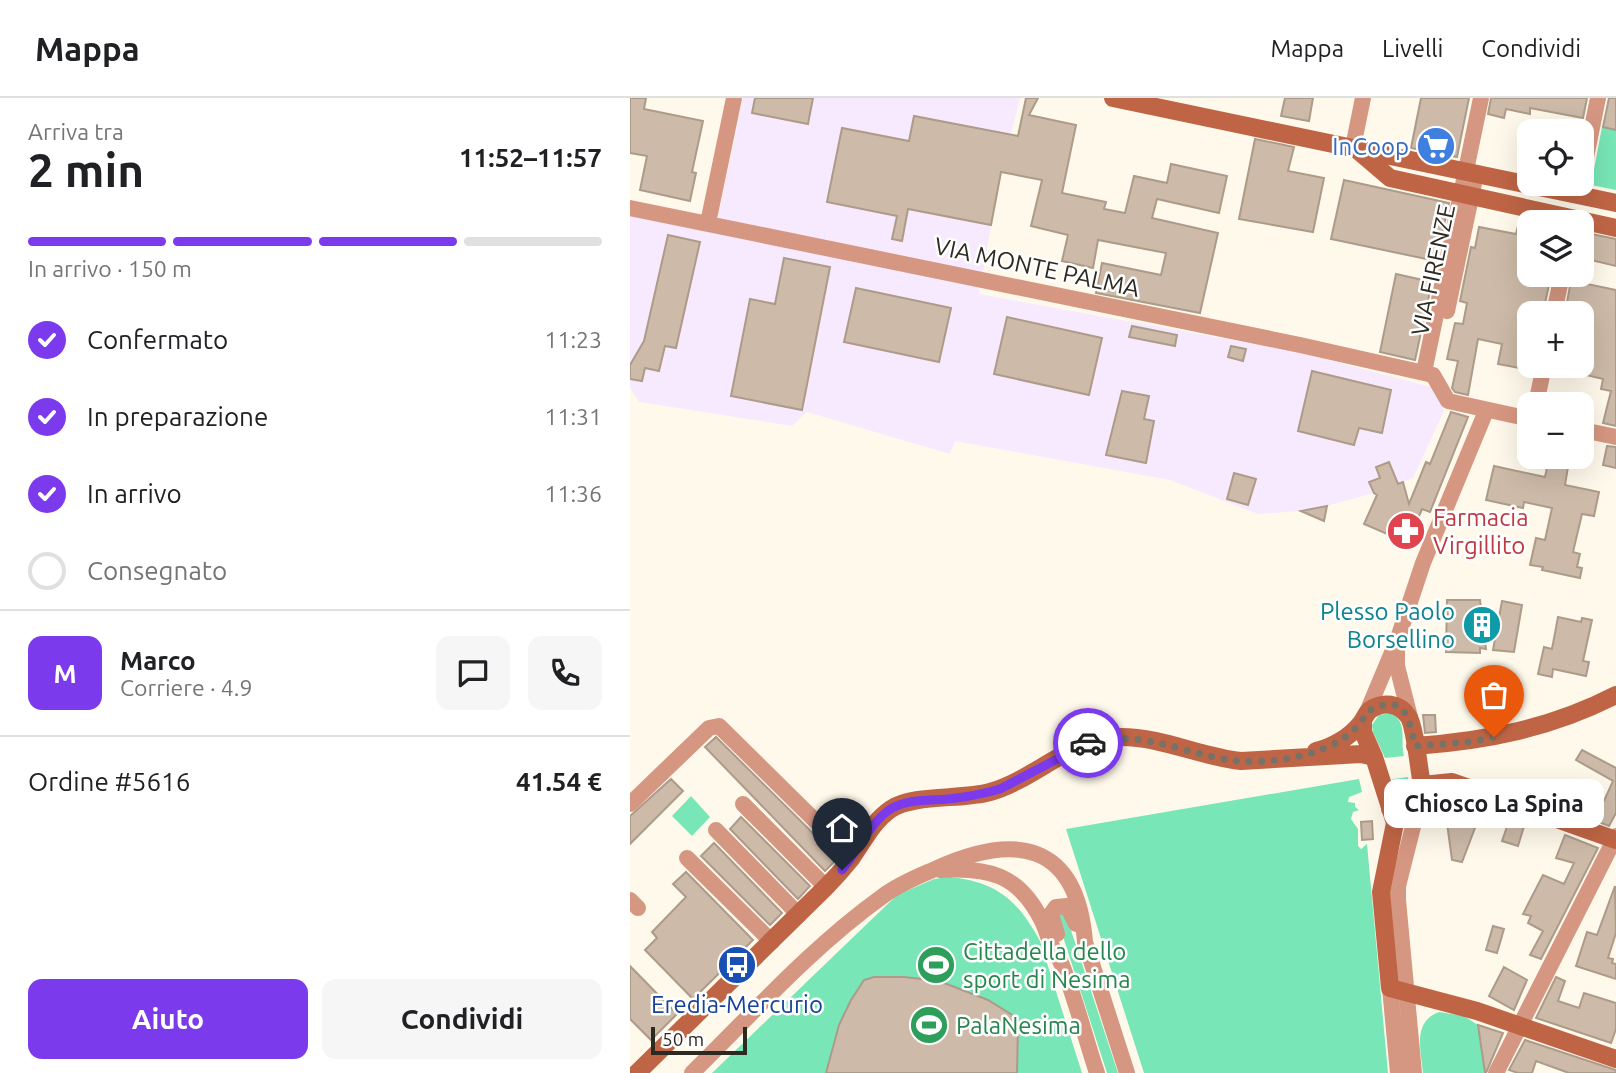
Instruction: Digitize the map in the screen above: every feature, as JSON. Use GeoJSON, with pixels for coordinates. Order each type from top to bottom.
{"type":"FeatureCollection","features":[{"type":"Feature","properties":{"kind":"main road"},"geometry":{"type":"LineString","coordinates":[[1114,98],[1471,173],[1517,180]]}},
{"type":"Feature","properties":{"kind":"main road"},"geometry":{"type":"LineString","coordinates":[[1353,147],[1390,178],[1530,210]]}},
{"type":"Feature","properties":{"kind":"main road"},"geometry":{"type":"LineString","coordinates":[[1594,194],[1616,202]]}},
{"type":"Feature","properties":{"kind":"main road"},"geometry":{"type":"LineString","coordinates":[[1594,224],[1616,228]]}},
{"type":"Feature","properties":{"kind":"main road"},"geometry":{"type":"LineString","coordinates":[[1415,746],[1469,742],[1548,724],[1616,695]]}},
{"type":"Feature","properties":{"kind":"main road"},"geometry":{"type":"LineString","coordinates":[[1296,757],[1334,745],[1365,716],[1385,704],[1392,704],[1410,718],[1422,785],[1419,803],[1411,809],[1390,809]]}},
{"type":"Feature","properties":{"kind":"main road"},"geometry":{"type":"LineString","coordinates":[[1365,716],[1363,732],[1395,823],[1383,878],[1381,904],[1398,990],[1477,1011],[1616,1059]]}},
{"type":"Feature","properties":{"kind":"main road"},"geometry":{"type":"LineString","coordinates":[[637,1073],[826,887],[884,814],[901,804],[988,793],[1070,750],[1107,738],[1140,739],[1241,761],[1362,754],[1374,757]]}},
{"type":"Feature","properties":{"kind":"main road"},"geometry":{"type":"LineString","coordinates":[[1422,785],[1452,782],[1615,838]]}},
{"type":"Feature","properties":{"kind":"street"},"geometry":{"type":"LineString","coordinates":[[708,223],[734,98]]}},
{"type":"Feature","properties":{"kind":"street"},"geometry":{"type":"LineString","coordinates":[[1353,147],[1363,98]]}},
{"type":"Feature","properties":{"kind":"street","name":"VIA FIRENZE"},"geometry":{"type":"LineString","coordinates":[[1450,272],[1471,173],[1481,98]]}},
{"type":"Feature","properties":{"kind":"street"},"geometry":{"type":"LineString","coordinates":[[1594,119],[1598,98]]}},
{"type":"Feature","properties":{"kind":"street","name":"VIA FIRENZE"},"geometry":{"type":"LineString","coordinates":[[1450,272],[1452,232],[1466,195]]}},
{"type":"Feature","properties":{"kind":"street","name":"VIA MONTE PALMA"},"geometry":{"type":"LineString","coordinates":[[630,208],[1429,373]]}},
{"type":"Feature","properties":{"kind":"street"},"geometry":{"type":"LineString","coordinates":[[1450,272],[1429,373],[1448,401],[1517,417]]}},
{"type":"Feature","properties":{"kind":"street"},"geometry":{"type":"LineString","coordinates":[[1365,716],[1398,638],[1423,563],[1486,411]]}},
{"type":"Feature","properties":{"kind":"street"},"geometry":{"type":"LineString","coordinates":[[1594,432],[1616,437]]}},
{"type":"Feature","properties":{"kind":"street"},"geometry":{"type":"LineString","coordinates":[[1398,638],[1397,666],[1410,718]]}},
{"type":"Feature","properties":{"kind":"street"},"geometry":{"type":"LineString","coordinates":[[630,804],[709,728],[716,726],[724,729],[852,857]]}},
{"type":"Feature","properties":{"kind":"street"},"geometry":{"type":"LineString","coordinates":[[1398,1073],[1398,886],[1419,803]]}},
{"type":"Feature","properties":{"kind":"street"},"geometry":{"type":"LineString","coordinates":[[743,804],[826,887]]}},
{"type":"Feature","properties":{"kind":"street"},"geometry":{"type":"LineString","coordinates":[[716,830],[799,915]]}},
{"type":"Feature","properties":{"kind":"street"},"geometry":{"type":"LineString","coordinates":[[1496,1073],[1615,838]]}},
{"type":"Feature","properties":{"kind":"street"},"geometry":{"type":"LineString","coordinates":[[692,1073],[845,926],[900,885],[957,859],[990,849],[1016,848],[1038,853],[1057,866],[1073,891],[1083,921],[1085,942]]}},
{"type":"Feature","properties":{"kind":"street"},"geometry":{"type":"LineString","coordinates":[[687,858],[772,942]]}},
{"type":"Feature","properties":{"kind":"street"},"geometry":{"type":"LineString","coordinates":[[930,871],[976,869],[1015,885],[1038,913],[1062,963]]}},
{"type":"Feature","properties":{"kind":"street"},"geometry":{"type":"LineString","coordinates":[[1097,1073],[1062,963],[1060,944],[1051,914],[1053,909],[1062,905],[1070,909],[1085,942],[1128,1073]]}},
{"type":"Feature","properties":{"kind":"street"},"geometry":{"type":"LineString","coordinates":[[1398,990],[1414,1073]]}},
{"type":"Feature","properties":{"kind":"shaded area"},"geometry":{"type":"Polygon","coordinates":[[[743,98],[1020,98],[999,181],[979,294],[1298,352],[1435,388],[1444,411],[1413,478],[1374,493],[1327,506],[1258,514],[1170,480],[955,441],[950,454],[807,412],[792,426],[639,402],[630,388],[630,214],[715,232],[743,98]]]}},
{"type":"Feature","properties":{"kind":"green space"},"geometry":{"type":"Polygon","coordinates":[[[1602,127],[1616,130],[1616,190],[1594,186],[1594,169],[1602,127]]]}},
{"type":"Feature","properties":{"kind":"green space"},"geometry":{"type":"Polygon","coordinates":[[[1391,713],[1402,726],[1404,756],[1385,758],[1372,725],[1379,715],[1391,713]]]}},
{"type":"Feature","properties":{"kind":"green space"},"geometry":{"type":"Polygon","coordinates":[[[1408,777],[1410,794],[1405,799],[1394,798],[1391,782],[1393,779],[1408,777]]]}},
{"type":"Feature","properties":{"kind":"green space"},"geometry":{"type":"Polygon","coordinates":[[[1359,779],[1362,792],[1349,797],[1348,802],[1355,803],[1359,810],[1353,812],[1351,819],[1358,829],[1358,846],[1361,849],[1367,844],[1388,1073],[1144,1073],[1066,829],[1359,779]]]}},
{"type":"Feature","properties":{"kind":"green space"},"geometry":{"type":"Polygon","coordinates":[[[691,796],[710,817],[692,836],[672,816],[691,796]]]}},
{"type":"Feature","properties":{"kind":"green space","name":"Cittadella dello sport di Nesima"},"geometry":{"type":"Polygon","coordinates":[[[948,877],[980,883],[1004,895],[1032,927],[1040,941],[1082,1073],[712,1073],[897,895],[934,879],[948,877]]]}},
{"type":"Feature","properties":{"kind":"green space"},"geometry":{"type":"Polygon","coordinates":[[[1065,912],[1118,1073],[1107,1073],[1056,915],[1065,912]]]}},
{"type":"Feature","properties":{"kind":"green space"},"geometry":{"type":"Polygon","coordinates":[[[1439,1012],[1464,1016],[1478,1025],[1487,1073],[1423,1073],[1420,1046],[1422,1030],[1430,1017],[1439,1012]]]}},
{"type":"Feature","properties":{"kind":"building"},"geometry":{"type":"Polygon","coordinates":[[[630,98],[646,98],[644,109],[703,121],[692,172],[696,173],[690,201],[640,190],[647,156],[630,153],[630,98]]]}},
{"type":"Feature","properties":{"kind":"building"},"geometry":{"type":"Polygon","coordinates":[[[755,98],[813,98],[808,124],[752,113],[755,98]]]}},
{"type":"Feature","properties":{"kind":"building"},"geometry":{"type":"Polygon","coordinates":[[[1026,98],[1038,98],[1029,115],[1076,125],[1062,193],[1106,202],[1104,209],[1125,213],[1134,176],[1167,183],[1171,164],[1227,176],[1219,213],[1157,199],[1152,218],[1218,233],[1200,313],[1096,293],[1102,263],[1161,275],[1166,253],[1098,240],[1093,268],[1062,261],[1068,235],[1031,226],[1042,180],[1001,172],[991,225],[908,209],[902,241],[892,239],[897,216],[827,202],[842,128],[909,141],[914,116],[1018,136],[1026,98]]]}},
{"type":"Feature","properties":{"kind":"building"},"geometry":{"type":"Polygon","coordinates":[[[1285,98],[1313,98],[1309,121],[1281,116],[1285,98]]]}},
{"type":"Feature","properties":{"kind":"building"},"geometry":{"type":"Polygon","coordinates":[[[1421,98],[1469,98],[1457,157],[1411,148],[1421,98]]]}},
{"type":"Feature","properties":{"kind":"building"},"geometry":{"type":"Polygon","coordinates":[[[1491,98],[1587,98],[1583,118],[1530,108],[1530,114],[1506,109],[1504,118],[1488,114],[1491,98]]]}},
{"type":"Feature","properties":{"kind":"building"},"geometry":{"type":"Polygon","coordinates":[[[1609,98],[1616,98],[1616,130],[1603,127],[1609,98]]]}},
{"type":"Feature","properties":{"kind":"building"},"geometry":{"type":"Polygon","coordinates":[[[1255,139],[1294,147],[1288,171],[1324,178],[1313,232],[1239,219],[1255,139]]]}},
{"type":"Feature","properties":{"kind":"building"},"geometry":{"type":"Polygon","coordinates":[[[1344,180],[1449,203],[1436,261],[1331,239],[1344,180]]]}},
{"type":"Feature","properties":{"kind":"building"},"geometry":{"type":"Polygon","coordinates":[[[1479,227],[1516,234],[1517,230],[1517,287],[1548,287],[1546,301],[1517,301],[1517,368],[1498,364],[1502,344],[1478,339],[1468,395],[1455,392],[1452,388],[1458,361],[1447,359],[1455,323],[1463,324],[1467,303],[1460,301],[1471,247],[1475,248],[1479,227]]]}},
{"type":"Feature","properties":{"kind":"building"},"geometry":{"type":"Polygon","coordinates":[[[1594,234],[1616,239],[1616,266],[1594,261],[1594,234]]]}},
{"type":"Feature","properties":{"kind":"building"},"geometry":{"type":"Polygon","coordinates":[[[668,235],[700,242],[676,348],[665,346],[659,371],[645,368],[642,381],[630,379],[630,365],[644,341],[668,235]]]}},
{"type":"Feature","properties":{"kind":"building"},"geometry":{"type":"Polygon","coordinates":[[[784,258],[830,267],[802,410],[731,396],[750,299],[775,304],[784,258]]]}},
{"type":"Feature","properties":{"kind":"building"},"geometry":{"type":"Polygon","coordinates":[[[1396,274],[1432,282],[1415,360],[1380,352],[1396,274]]]}},
{"type":"Feature","properties":{"kind":"building"},"geometry":{"type":"Polygon","coordinates":[[[1594,285],[1616,290],[1616,426],[1603,423],[1611,391],[1601,389],[1603,379],[1594,377],[1594,301],[1567,301],[1570,287],[1594,285]]]}},
{"type":"Feature","properties":{"kind":"building"},"geometry":{"type":"Polygon","coordinates":[[[856,288],[951,308],[939,362],[844,342],[856,288]]]}},
{"type":"Feature","properties":{"kind":"building"},"geometry":{"type":"Polygon","coordinates":[[[1007,317],[1102,338],[1089,395],[994,374],[1007,317]]]}},
{"type":"Feature","properties":{"kind":"building"},"geometry":{"type":"Polygon","coordinates":[[[1132,326],[1177,335],[1175,346],[1129,337],[1132,326]]]}},
{"type":"Feature","properties":{"kind":"building"},"geometry":{"type":"Polygon","coordinates":[[[1231,346],[1246,349],[1243,361],[1228,357],[1231,346]]]}},
{"type":"Feature","properties":{"kind":"building"},"geometry":{"type":"Polygon","coordinates":[[[1312,371],[1391,390],[1382,433],[1359,428],[1354,445],[1298,431],[1312,371]]]}},
{"type":"Feature","properties":{"kind":"building"},"geometry":{"type":"Polygon","coordinates":[[[1122,391],[1149,396],[1144,419],[1154,421],[1146,463],[1106,455],[1122,391]]]}},
{"type":"Feature","properties":{"kind":"building"},"geometry":{"type":"Polygon","coordinates":[[[1451,412],[1468,417],[1430,512],[1422,509],[1408,543],[1364,524],[1377,495],[1369,482],[1380,478],[1376,467],[1389,462],[1398,484],[1403,482],[1409,504],[1426,462],[1430,464],[1451,412]]]}},
{"type":"Feature","properties":{"kind":"building"},"geometry":{"type":"Polygon","coordinates":[[[1607,446],[1616,447],[1616,468],[1603,465],[1607,446]]]}},
{"type":"Feature","properties":{"kind":"building"},"geometry":{"type":"Polygon","coordinates":[[[1494,466],[1545,477],[1547,469],[1568,469],[1565,485],[1599,492],[1594,516],[1582,514],[1573,552],[1580,554],[1577,567],[1582,568],[1580,578],[1530,565],[1536,538],[1545,540],[1552,508],[1524,502],[1523,508],[1486,500],[1494,466]]]}},
{"type":"Feature","properties":{"kind":"building"},"geometry":{"type":"Polygon","coordinates":[[[1234,473],[1256,479],[1248,505],[1227,499],[1234,473]]]}},
{"type":"Feature","properties":{"kind":"building"},"geometry":{"type":"Polygon","coordinates":[[[1327,506],[1324,521],[1301,511],[1327,506]]]}},
{"type":"Feature","properties":{"kind":"building","name":"Plesso Paolo Borsellino"},"geometry":{"type":"Polygon","coordinates":[[[1447,600],[1480,600],[1486,649],[1480,648],[1480,653],[1446,652],[1447,600]]]}},
{"type":"Feature","properties":{"kind":"building"},"geometry":{"type":"Polygon","coordinates":[[[1502,601],[1522,605],[1514,652],[1493,650],[1502,601]]]}},
{"type":"Feature","properties":{"kind":"building"},"geometry":{"type":"Polygon","coordinates":[[[1558,617],[1581,622],[1582,618],[1592,620],[1583,661],[1589,662],[1586,676],[1553,669],[1552,677],[1538,674],[1544,647],[1552,649],[1558,617]]]}},
{"type":"Feature","properties":{"kind":"building"},"geometry":{"type":"Polygon","coordinates":[[[1423,715],[1435,715],[1436,732],[1425,733],[1423,715]]]}},
{"type":"Feature","properties":{"kind":"building"},"geometry":{"type":"Polygon","coordinates":[[[716,737],[838,858],[825,871],[705,747],[716,737]]]}},
{"type":"Feature","properties":{"kind":"building"},"geometry":{"type":"Polygon","coordinates":[[[1582,750],[1616,768],[1616,813],[1609,826],[1567,810],[1578,791],[1604,801],[1613,781],[1576,760],[1582,750]]]}},
{"type":"Feature","properties":{"kind":"building"},"geometry":{"type":"Polygon","coordinates":[[[671,779],[683,791],[630,844],[630,816],[671,779]]]}},
{"type":"Feature","properties":{"kind":"building"},"geometry":{"type":"Polygon","coordinates":[[[1443,794],[1483,807],[1462,862],[1452,860],[1443,794]]]}},
{"type":"Feature","properties":{"kind":"building"},"geometry":{"type":"Polygon","coordinates":[[[741,817],[810,886],[798,899],[730,829],[741,817]]]}},
{"type":"Feature","properties":{"kind":"building"},"geometry":{"type":"Polygon","coordinates":[[[1510,818],[1525,823],[1518,846],[1502,841],[1510,818]]]}},
{"type":"Feature","properties":{"kind":"building"},"geometry":{"type":"Polygon","coordinates":[[[1372,821],[1373,839],[1362,840],[1361,822],[1372,821]]]}},
{"type":"Feature","properties":{"kind":"building"},"geometry":{"type":"Polygon","coordinates":[[[1565,835],[1598,848],[1541,959],[1530,955],[1543,931],[1528,923],[1531,916],[1523,914],[1543,875],[1564,884],[1574,863],[1556,858],[1565,835]]]}},
{"type":"Feature","properties":{"kind":"building"},"geometry":{"type":"Polygon","coordinates":[[[714,843],[782,913],[770,925],[701,856],[714,843]]]}},
{"type":"Feature","properties":{"kind":"building"},"geometry":{"type":"Polygon","coordinates":[[[686,872],[753,940],[693,999],[645,950],[657,938],[652,932],[686,897],[673,884],[686,872]]]}},
{"type":"Feature","properties":{"kind":"building"},"geometry":{"type":"Polygon","coordinates":[[[1615,886],[1616,933],[1608,958],[1613,959],[1612,963],[1616,964],[1616,979],[1576,966],[1587,932],[1597,935],[1615,886]]]}},
{"type":"Feature","properties":{"kind":"building"},"geometry":{"type":"Polygon","coordinates":[[[1493,926],[1504,929],[1497,953],[1486,950],[1493,926]]]}},
{"type":"Feature","properties":{"kind":"building"},"geometry":{"type":"Polygon","coordinates":[[[630,966],[677,1014],[651,1040],[630,1019],[630,966]]]}},
{"type":"Feature","properties":{"kind":"building"},"geometry":{"type":"Polygon","coordinates":[[[1504,967],[1527,980],[1514,1010],[1489,996],[1504,967]]]}},
{"type":"Feature","properties":{"kind":"building","name":"PalaNesima"},"geometry":{"type":"Polygon","coordinates":[[[874,977],[939,981],[988,1000],[1012,1015],[1018,1025],[1017,1073],[826,1073],[839,1025],[851,1000],[864,980],[874,977]]]}},
{"type":"Feature","properties":{"kind":"building"},"geometry":{"type":"Polygon","coordinates":[[[1556,977],[1565,981],[1558,1001],[1579,1008],[1584,993],[1616,1003],[1616,1029],[1611,1043],[1536,1018],[1556,977]]]}},
{"type":"Feature","properties":{"kind":"building"},"geometry":{"type":"Polygon","coordinates":[[[1478,1025],[1503,1033],[1486,1073],[1485,1073],[1478,1025]]]}},
{"type":"Feature","properties":{"kind":"building"},"geometry":{"type":"Polygon","coordinates":[[[1525,1040],[1616,1070],[1616,1073],[1569,1073],[1536,1061],[1532,1073],[1509,1070],[1525,1040]]]}},
{"type":"Feature","properties":{"kind":"way so far"},"geometry":{"type":"LineString","coordinates":[[1088,743],[1123,737],[1241,761],[1296,757],[1334,745],[1363,721],[1367,712],[1385,704],[1401,709],[1410,718],[1415,746],[1469,742],[1494,737]]}},
{"type":"Feature","properties":{"kind":"place","name":"InCoop"},"geometry":{"type":"Point","coordinates":[1436,146]}},
{"type":"Feature","properties":{"kind":"place","name":"Farmacia Virgillito"},"geometry":{"type":"Point","coordinates":[1406,531]}},
{"type":"Feature","properties":{"kind":"place","name":"Plesso Paolo Borsellino"},"geometry":{"type":"Point","coordinates":[1482,625]}},
{"type":"Feature","properties":{"kind":"place","name":"Chiosco La Spina"},"geometry":{"type":"Point","coordinates":[1494,737]}},
{"type":"Feature","properties":{"kind":"place","name":"Eredia-Mercurio"},"geometry":{"type":"Point","coordinates":[737,965]}},
{"type":"Feature","properties":{"kind":"place","name":"Cittadella dello sport di Nesima"},"geometry":{"type":"Point","coordinates":[936,965]}},
{"type":"Feature","properties":{"kind":"place","name":"PalaNesima"},"geometry":{"type":"Point","coordinates":[929,1025]}},
{"type":"Feature","properties":{"kind":"route"},"geometry":{"type":"LineString","coordinates":[[842,870],[873,827],[893,808],[913,801],[956,798],[1000,789],[1070,750],[1088,743]]}}]}
